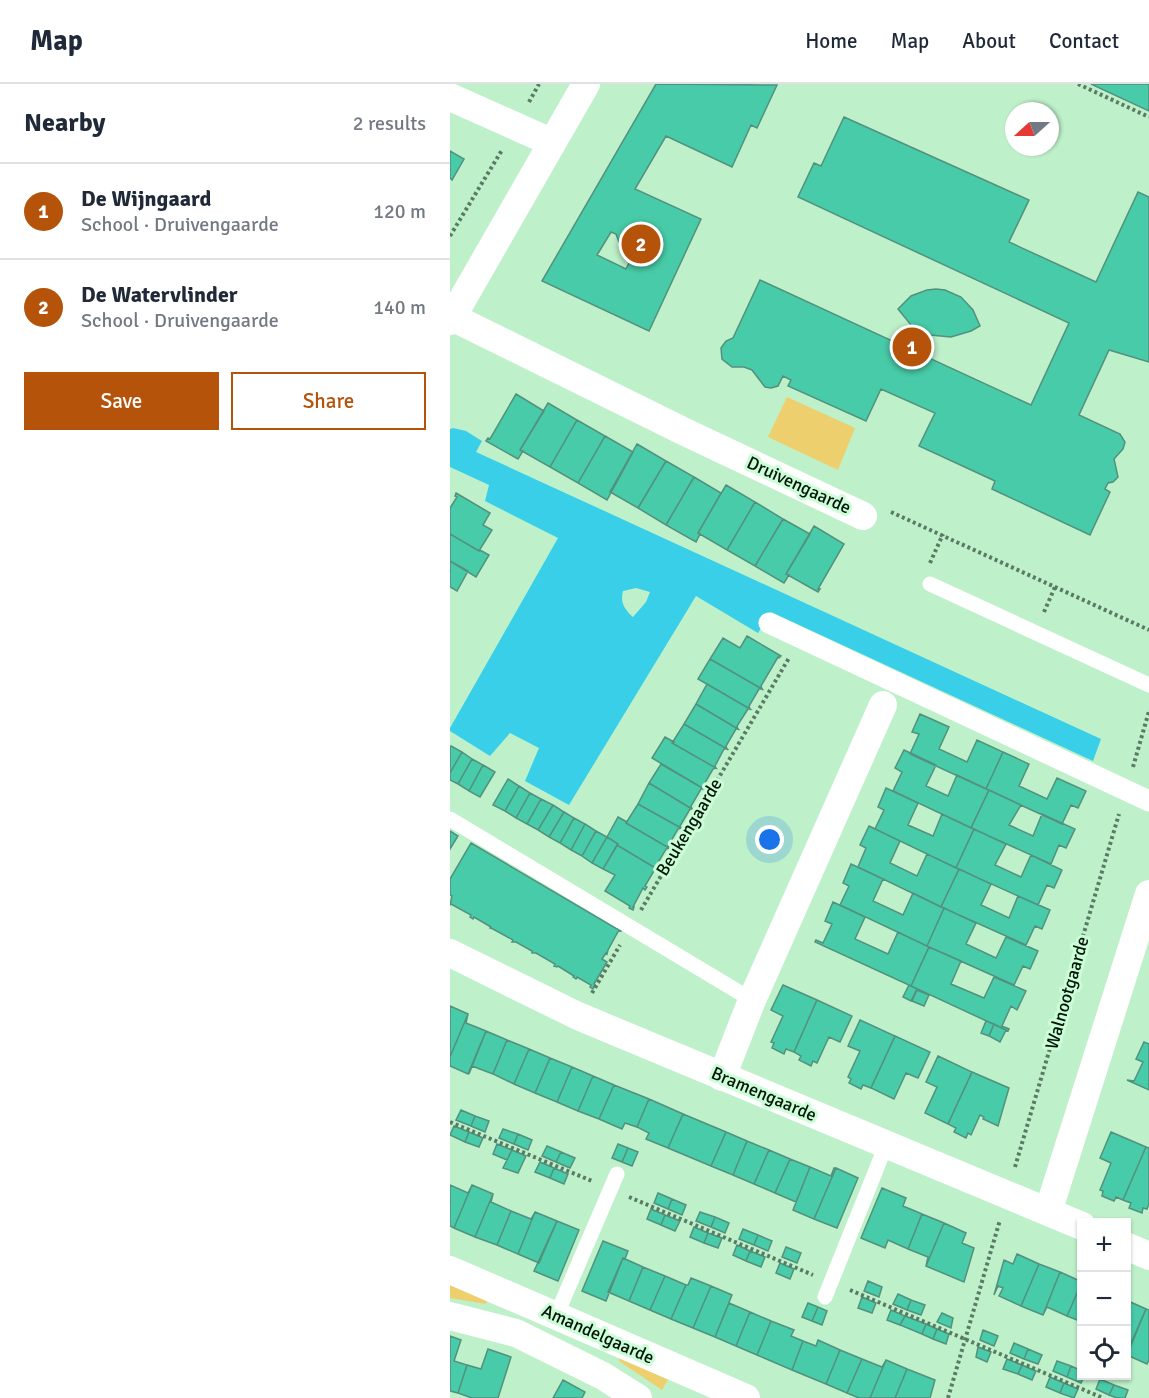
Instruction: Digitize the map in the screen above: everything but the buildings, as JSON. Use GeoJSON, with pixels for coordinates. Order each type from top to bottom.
{"type":"FeatureCollection","features":[{"type":"Feature","properties":{"kind":"street","name":"Druivengaarde"},"geometry":{"type":"LineString","coordinates":[[586,84],[451,319],[863,516]]}},
{"type":"Feature","properties":{"kind":"street"},"geometry":{"type":"LineString","coordinates":[[450,97],[552,142]]}},
{"type":"Feature","properties":{"kind":"street"},"geometry":{"type":"LineString","coordinates":[[769,623],[1149,801]]}},
{"type":"Feature","properties":{"kind":"street"},"geometry":{"type":"LineString","coordinates":[[722,1077],[752,1000],[883,705]]}},
{"type":"Feature","properties":{"kind":"street"},"geometry":{"type":"LineString","coordinates":[[1048,1212],[1149,894]]}},
{"type":"Feature","properties":{"kind":"street","name":"Bramengaarde"},"geometry":{"type":"LineString","coordinates":[[451,958],[578,1017],[1077,1224]]}},
{"type":"Feature","properties":{"kind":"street"},"geometry":{"type":"LineString","coordinates":[[1131,1248],[1149,1256]]}},
{"type":"Feature","properties":{"kind":"street","name":"Amandelgaarde"},"geometry":{"type":"LineString","coordinates":[[450,1270],[746,1398]]}},
{"type":"Feature","properties":{"kind":"street","name":"Amandelgaarde"},"geometry":{"type":"LineString","coordinates":[[450,1316],[516,1333],[603,1376],[638,1398]]}},
{"type":"Feature","properties":{"kind":"lane"},"geometry":{"type":"LineString","coordinates":[[930,584],[1149,685]]}},
{"type":"Feature","properties":{"kind":"lane"},"geometry":{"type":"LineString","coordinates":[[450,819],[752,1000]]}},
{"type":"Feature","properties":{"kind":"lane"},"geometry":{"type":"LineString","coordinates":[[825,1297],[886,1145]]}},
{"type":"Feature","properties":{"kind":"lane"},"geometry":{"type":"LineString","coordinates":[[556,1316],[614,1182]]}},
{"type":"Feature","properties":{"kind":"path"},"geometry":{"type":"LineString","coordinates":[[1078,84],[1149,117]]}},
{"type":"Feature","properties":{"kind":"path"},"geometry":{"type":"LineString","coordinates":[[450,236],[515,127]]}},
{"type":"Feature","properties":{"kind":"path","name":"Druivengaarde"},"geometry":{"type":"LineString","coordinates":[[863,516],[874,516],[886,510],[1149,630]]}},
{"type":"Feature","properties":{"kind":"path"},"geometry":{"type":"LineString","coordinates":[[1035,632],[1055,587]]}},
{"type":"Feature","properties":{"kind":"path","name":"Beukengaarde"},"geometry":{"type":"LineString","coordinates":[[578,1017],[801,639]]}},
{"type":"Feature","properties":{"kind":"path"},"geometry":{"type":"LineString","coordinates":[[1126,790],[1149,711]]}},
{"type":"Feature","properties":{"kind":"path","name":"Walnootgaarde"},"geometry":{"type":"LineString","coordinates":[[948,1398],[1126,790]]}},
{"type":"Feature","properties":{"kind":"path"},"geometry":{"type":"LineString","coordinates":[[450,1122],[614,1182],[831,1282],[1103,1398]]}},
{"type":"Feature","properties":{"kind":"shaded area"},"geometry":{"type":"Polygon","coordinates":[[[787,397],[855,428],[838,470],[768,437],[787,397]]]}},
{"type":"Feature","properties":{"kind":"shaded area"},"geometry":{"type":"Polygon","coordinates":[[[450,1285],[487,1300],[486,1304],[450,1298],[450,1285]]]}},
{"type":"Feature","properties":{"kind":"shaded area"},"geometry":{"type":"Polygon","coordinates":[[[619,1356],[669,1378],[662,1390],[619,1361],[619,1356]]]}},
{"type":"Feature","properties":{"kind":"water"},"geometry":{"type":"Polygon","coordinates":[[[450,429],[466,431],[482,441],[476,452],[1101,739],[1093,761],[771,612],[758,633],[696,596],[569,805],[525,781],[539,748],[510,733],[490,756],[450,731],[558,538],[485,501],[489,485],[450,467],[450,429]],[[636,588],[623,591],[624,605],[633,617],[646,602],[650,592],[636,588]]]}},
{"type":"Feature","properties":{"kind":"place","name":"De Watervlinder"},"geometry":{"type":"Point","coordinates":[641,244]}},
{"type":"Feature","properties":{"kind":"place","name":"De Wijngaard"},"geometry":{"type":"Point","coordinates":[912,347]}}]}
